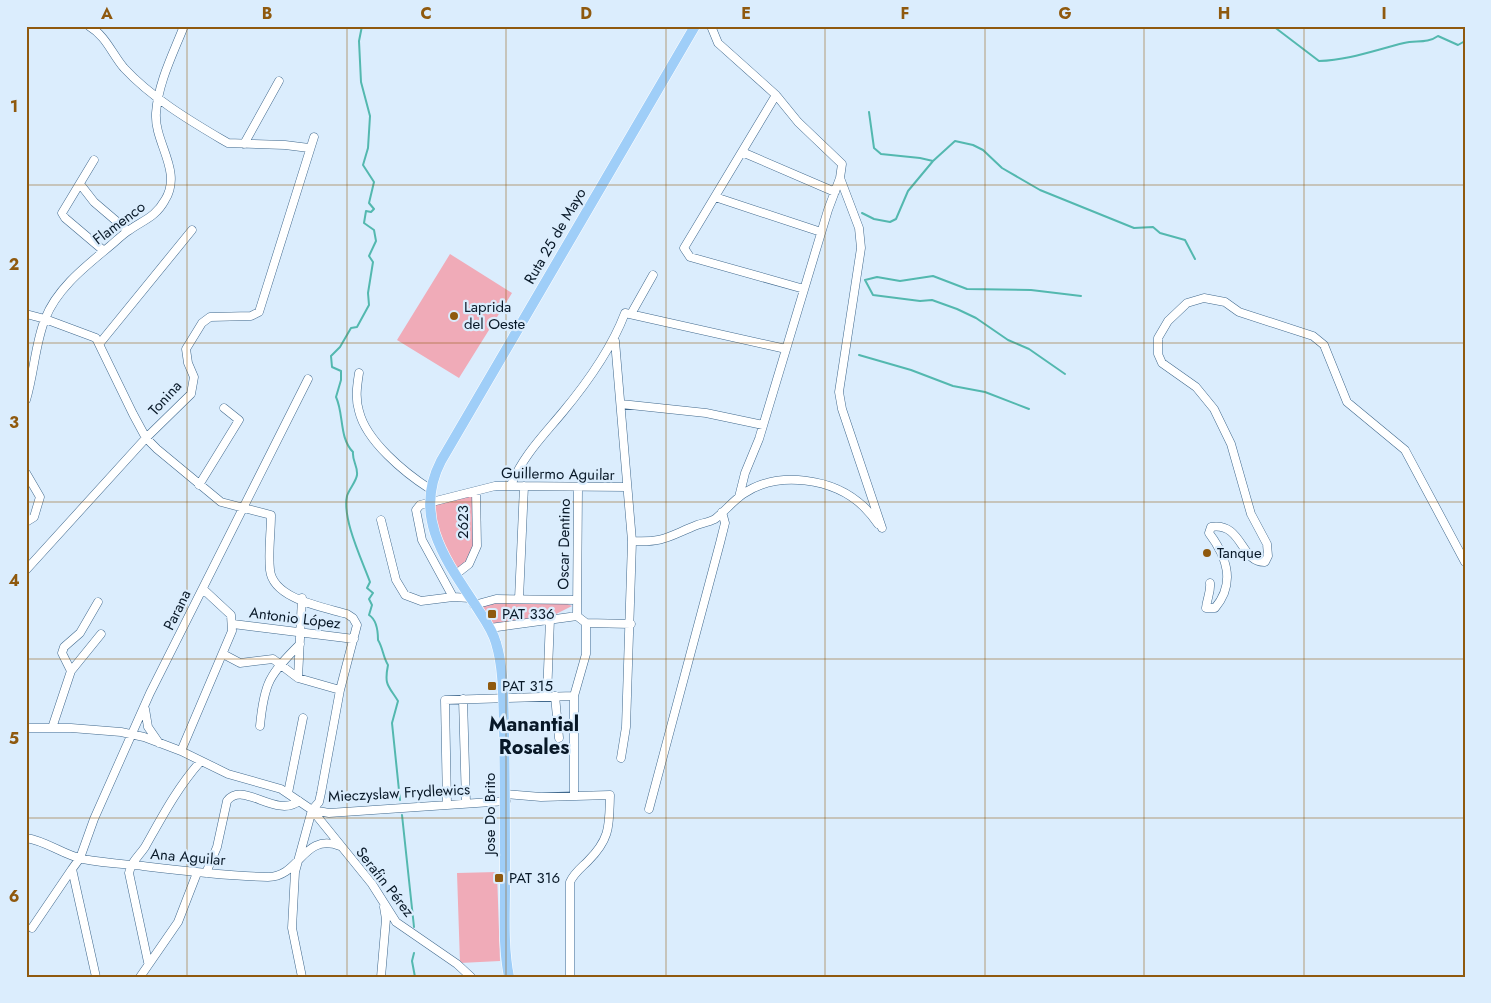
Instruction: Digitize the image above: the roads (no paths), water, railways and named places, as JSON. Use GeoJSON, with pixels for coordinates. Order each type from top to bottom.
{"type":"FeatureCollection","features":[{"type":"Feature","properties":{"kind":"main road","name":"Ruta 25 de Mayo"},"geometry":{"type":"LineString","coordinates":[[441,460],[695,26]]}},
{"type":"Feature","properties":{"kind":"main road","name":"Jose Do Brito"},"geometry":{"type":"LineString","coordinates":[[441,460],[434,474],[429,502],[431,519],[437,540],[456,575],[490,628],[499,658],[503,697],[506,798],[505,945],[509,977]]}},
{"type":"Feature","properties":{"kind":"street"},"geometry":{"type":"LineString","coordinates":[[89,26],[100,35],[125,68],[158,98],[228,143],[285,145],[309,148]]}},
{"type":"Feature","properties":{"kind":"street","name":"Flamenco"},"geometry":{"type":"LineString","coordinates":[[26,400],[45,318],[71,281],[128,230],[148,221],[166,200],[171,187],[172,177],[156,123],[158,98],[184,26]]}},
{"type":"Feature","properties":{"kind":"street"},"geometry":{"type":"LineString","coordinates":[[711,26],[718,43],[776,95],[798,122],[842,164],[840,178],[804,288],[763,425],[745,473],[739,498]]}},
{"type":"Feature","properties":{"kind":"street"},"geometry":{"type":"LineString","coordinates":[[244,144],[279,81]]}},
{"type":"Feature","properties":{"kind":"street"},"geometry":{"type":"LineString","coordinates":[[776,95],[684,248],[690,257],[804,288]]}},
{"type":"Feature","properties":{"kind":"street","name":"Tonina"},"geometry":{"type":"LineString","coordinates":[[26,570],[146,438],[190,394],[194,377],[188,363],[186,349],[202,323],[210,317],[220,315],[251,316],[261,309],[309,148],[314,137]]}},
{"type":"Feature","properties":{"kind":"street"},"geometry":{"type":"LineString","coordinates":[[742,152],[835,192]]}},
{"type":"Feature","properties":{"kind":"street"},"geometry":{"type":"LineString","coordinates":[[94,160],[62,213],[65,218],[104,251]]}},
{"type":"Feature","properties":{"kind":"street"},"geometry":{"type":"LineString","coordinates":[[632,541],[652,543],[664,540],[713,520],[739,498],[763,484],[794,479],[813,482],[850,497],[863,506],[882,528],[842,409],[839,392],[861,248],[859,228],[840,178]]}},
{"type":"Feature","properties":{"kind":"street"},"geometry":{"type":"LineString","coordinates":[[80,184],[94,202],[128,230]]}},
{"type":"Feature","properties":{"kind":"street"},"geometry":{"type":"LineString","coordinates":[[715,197],[822,232]]}},
{"type":"Feature","properties":{"kind":"street"},"geometry":{"type":"LineString","coordinates":[[100,342],[192,230]]}},
{"type":"Feature","properties":{"kind":"street"},"geometry":{"type":"LineString","coordinates":[[631,314],[653,275]]}},
{"type":"Feature","properties":{"kind":"street"},"geometry":{"type":"LineString","coordinates":[[1210,583],[1211,592],[1207,599],[1206,608],[1215,608],[1221,600],[1228,571],[1221,548],[1209,533],[1211,527],[1225,528],[1237,536],[1245,546],[1249,557],[1256,562],[1265,562],[1268,556],[1267,544],[1251,514],[1231,444],[1214,409],[1196,387],[1162,363],[1158,354],[1158,338],[1168,321],[1187,303],[1204,298],[1225,302],[1239,312],[1313,336],[1324,345],[1347,402],[1405,450],[1465,562]]}},
{"type":"Feature","properties":{"kind":"street"},"geometry":{"type":"LineString","coordinates":[[512,485],[520,465],[535,443],[562,412],[614,341],[625,313],[786,349]]}},
{"type":"Feature","properties":{"kind":"street"},"geometry":{"type":"LineString","coordinates":[[26,314],[45,318],[87,334],[100,342],[146,438],[221,502],[271,515],[271,576],[275,584],[294,598],[302,599],[353,618],[357,625],[340,690],[319,802],[312,810],[295,872],[292,928],[302,977]]}},
{"type":"Feature","properties":{"kind":"street"},"geometry":{"type":"LineString","coordinates":[[614,341],[632,541],[631,624],[626,727],[621,758]]}},
{"type":"Feature","properties":{"kind":"street"},"geometry":{"type":"LineString","coordinates":[[359,373],[356,394],[359,412],[365,427],[392,458],[416,480],[430,489]]}},
{"type":"Feature","properties":{"kind":"street","name":"Parana"},"geometry":{"type":"LineString","coordinates":[[32,928],[80,858],[94,819],[144,706],[308,379]]}},
{"type":"Feature","properties":{"kind":"street"},"geometry":{"type":"LineString","coordinates":[[620,404],[706,413],[763,425]]}},
{"type":"Feature","properties":{"kind":"street"},"geometry":{"type":"LineString","coordinates":[[199,485],[239,420],[224,408]]}},
{"type":"Feature","properties":{"kind":"street"},"geometry":{"type":"LineString","coordinates":[[26,473],[40,497],[34,518],[26,522]]}},
{"type":"Feature","properties":{"kind":"street","name":"Guillermo Aguilar"},"geometry":{"type":"LineString","coordinates":[[429,502],[512,485],[627,488]]}},
{"type":"Feature","properties":{"kind":"street"},"geometry":{"type":"LineString","coordinates":[[519,599],[524,486]]}},
{"type":"Feature","properties":{"kind":"street","name":"Oscar Dentino"},"geometry":{"type":"LineString","coordinates":[[577,616],[578,488]]}},
{"type":"Feature","properties":{"kind":"street","name":"2623"},"geometry":{"type":"LineString","coordinates":[[456,575],[469,564],[477,546],[476,491]]}},
{"type":"Feature","properties":{"kind":"street"},"geometry":{"type":"LineString","coordinates":[[429,502],[416,510],[422,540],[453,597]]}},
{"type":"Feature","properties":{"kind":"street"},"geometry":{"type":"LineString","coordinates":[[649,809],[720,543],[724,523],[722,512]]}},
{"type":"Feature","properties":{"kind":"street"},"geometry":{"type":"LineString","coordinates":[[381,520],[396,580],[405,595],[421,600],[453,597],[472,601],[496,599],[577,600]]}},
{"type":"Feature","properties":{"kind":"street"},"geometry":{"type":"LineString","coordinates":[[181,751],[223,654],[232,624],[231,615],[227,610],[203,589]]}},
{"type":"Feature","properties":{"kind":"street"},"geometry":{"type":"LineString","coordinates":[[298,678],[302,599]]}},
{"type":"Feature","properties":{"kind":"street"},"geometry":{"type":"LineString","coordinates":[[71,671],[62,653],[64,647],[80,634],[98,602]]}},
{"type":"Feature","properties":{"kind":"street"},"geometry":{"type":"LineString","coordinates":[[490,628],[577,616],[586,623],[631,624]]}},
{"type":"Feature","properties":{"kind":"street"},"geometry":{"type":"LineString","coordinates":[[550,620],[551,696],[559,738]]}},
{"type":"Feature","properties":{"kind":"street"},"geometry":{"type":"LineString","coordinates":[[574,796],[574,696],[586,654],[586,623]]}},
{"type":"Feature","properties":{"kind":"street","name":"Antonio López"},"geometry":{"type":"LineString","coordinates":[[232,624],[354,639]]}},
{"type":"Feature","properties":{"kind":"street"},"geometry":{"type":"LineString","coordinates":[[52,728],[71,671],[101,634]]}},
{"type":"Feature","properties":{"kind":"street"},"geometry":{"type":"LineString","coordinates":[[260,726],[266,686],[279,663],[300,644]]}},
{"type":"Feature","properties":{"kind":"street"},"geometry":{"type":"LineString","coordinates":[[223,654],[240,663],[273,659],[298,678],[340,690]]}},
{"type":"Feature","properties":{"kind":"street"},"geometry":{"type":"LineString","coordinates":[[447,804],[445,700],[574,696]]}},
{"type":"Feature","properties":{"kind":"street"},"geometry":{"type":"LineString","coordinates":[[463,699],[466,803]]}},
{"type":"Feature","properties":{"kind":"street"},"geometry":{"type":"LineString","coordinates":[[144,706],[144,718],[148,728],[159,743]]}},
{"type":"Feature","properties":{"kind":"street"},"geometry":{"type":"LineString","coordinates":[[288,793],[303,718]]}},
{"type":"Feature","properties":{"kind":"street","name":"Mieczyslaw Frydlewics"},"geometry":{"type":"LineString","coordinates":[[26,728],[132,734],[181,751],[200,762],[228,774],[263,783],[288,793],[312,810],[329,813],[466,803],[506,798],[610,795],[609,830],[604,841],[589,860],[574,874],[570,882],[570,977]]}},
{"type":"Feature","properties":{"kind":"street"},"geometry":{"type":"LineString","coordinates":[[148,962],[129,873],[131,865],[140,855],[174,794],[200,762]]}},
{"type":"Feature","properties":{"kind":"street"},"geometry":{"type":"LineString","coordinates":[[206,873],[217,847],[227,801],[231,796],[240,794],[282,807],[289,807],[299,801]]}},
{"type":"Feature","properties":{"kind":"street","name":"Serafin Pérez"},"geometry":{"type":"LineString","coordinates":[[312,810],[372,884],[402,928],[457,964],[471,977]]}},
{"type":"Feature","properties":{"kind":"street","name":"Ana Aguilar"},"geometry":{"type":"LineString","coordinates":[[26,838],[36,840],[80,858],[197,873],[271,877],[285,872],[313,846],[329,843],[340,846]]}},
{"type":"Feature","properties":{"kind":"street"},"geometry":{"type":"LineString","coordinates":[[72,869],[96,977]]}},
{"type":"Feature","properties":{"kind":"street"},"geometry":{"type":"LineString","coordinates":[[140,977],[148,962],[178,922],[197,873]]}},
{"type":"Feature","properties":{"kind":"street"},"geometry":{"type":"LineString","coordinates":[[381,977],[386,919],[383,902]]}},
{"type":"Feature","properties":{"kind":"waterway"},"geometry":{"type":"LineString","coordinates":[[362,26],[359,41],[361,82],[370,116],[368,148],[363,165],[374,182],[369,203],[374,209],[371,212],[366,211],[364,223],[374,230],[376,241],[369,256],[373,262],[368,293],[369,305],[357,327],[351,328],[340,347],[331,356],[332,367],[341,371],[341,380],[336,397],[344,433],[353,452],[357,472],[347,496],[347,516],[370,582],[367,588],[373,593],[369,599],[372,605],[369,615],[375,623],[378,640],[388,665],[387,681],[389,688],[398,701],[392,723],[400,800]]}},
{"type":"Feature","properties":{"kind":"waterway"},"geometry":{"type":"LineString","coordinates":[[1273,26],[1319,61],[1351,57],[1408,42],[1426,41],[1438,36],[1458,45],[1465,41]]}},
{"type":"Feature","properties":{"kind":"waterway"},"geometry":{"type":"LineString","coordinates":[[869,112],[874,148],[881,154],[933,161],[955,141],[973,145],[983,150],[1002,168],[1040,190],[1134,228],[1153,227],[1160,233],[1185,240],[1195,259]]}},
{"type":"Feature","properties":{"kind":"waterway"},"geometry":{"type":"LineString","coordinates":[[862,213],[874,219],[890,222],[896,219],[908,191],[933,161]]}},
{"type":"Feature","properties":{"kind":"waterway"},"geometry":{"type":"LineString","coordinates":[[1065,374],[1029,349],[1008,340],[976,318],[957,309],[932,300],[920,301],[873,295],[865,280],[877,277],[900,281],[933,276],[967,289],[1031,290],[1081,296]]}},
{"type":"Feature","properties":{"kind":"waterway"},"geometry":{"type":"LineString","coordinates":[[859,355],[911,370],[953,386],[985,392],[1029,409]]}},
{"type":"Feature","properties":{"kind":"waterway"},"geometry":{"type":"LineString","coordinates":[[402,815],[414,927]]}},
{"type":"Feature","properties":{"kind":"waterway"},"geometry":{"type":"LineString","coordinates":[[414,953],[412,961],[415,977]]}},
{"type":"Feature","properties":{"kind":"place","name":"Laprida del Oeste"},"geometry":{"type":"Point","coordinates":[454,316]}},
{"type":"Feature","properties":{"kind":"place","name":"Tanque"},"geometry":{"type":"Point","coordinates":[1207,553]}},
{"type":"Feature","properties":{"kind":"place","name":"PAT 336"},"geometry":{"type":"Point","coordinates":[492,614]}},
{"type":"Feature","properties":{"kind":"place","name":"PAT 315"},"geometry":{"type":"Point","coordinates":[492,686]}},
{"type":"Feature","properties":{"kind":"place","name":"PAT 316"},"geometry":{"type":"Point","coordinates":[499,878]}},
{"type":"Feature","properties":{"kind":"district","name":"Manantial Rosales"},"geometry":{"type":"Point","coordinates":[534,736]}}]}
